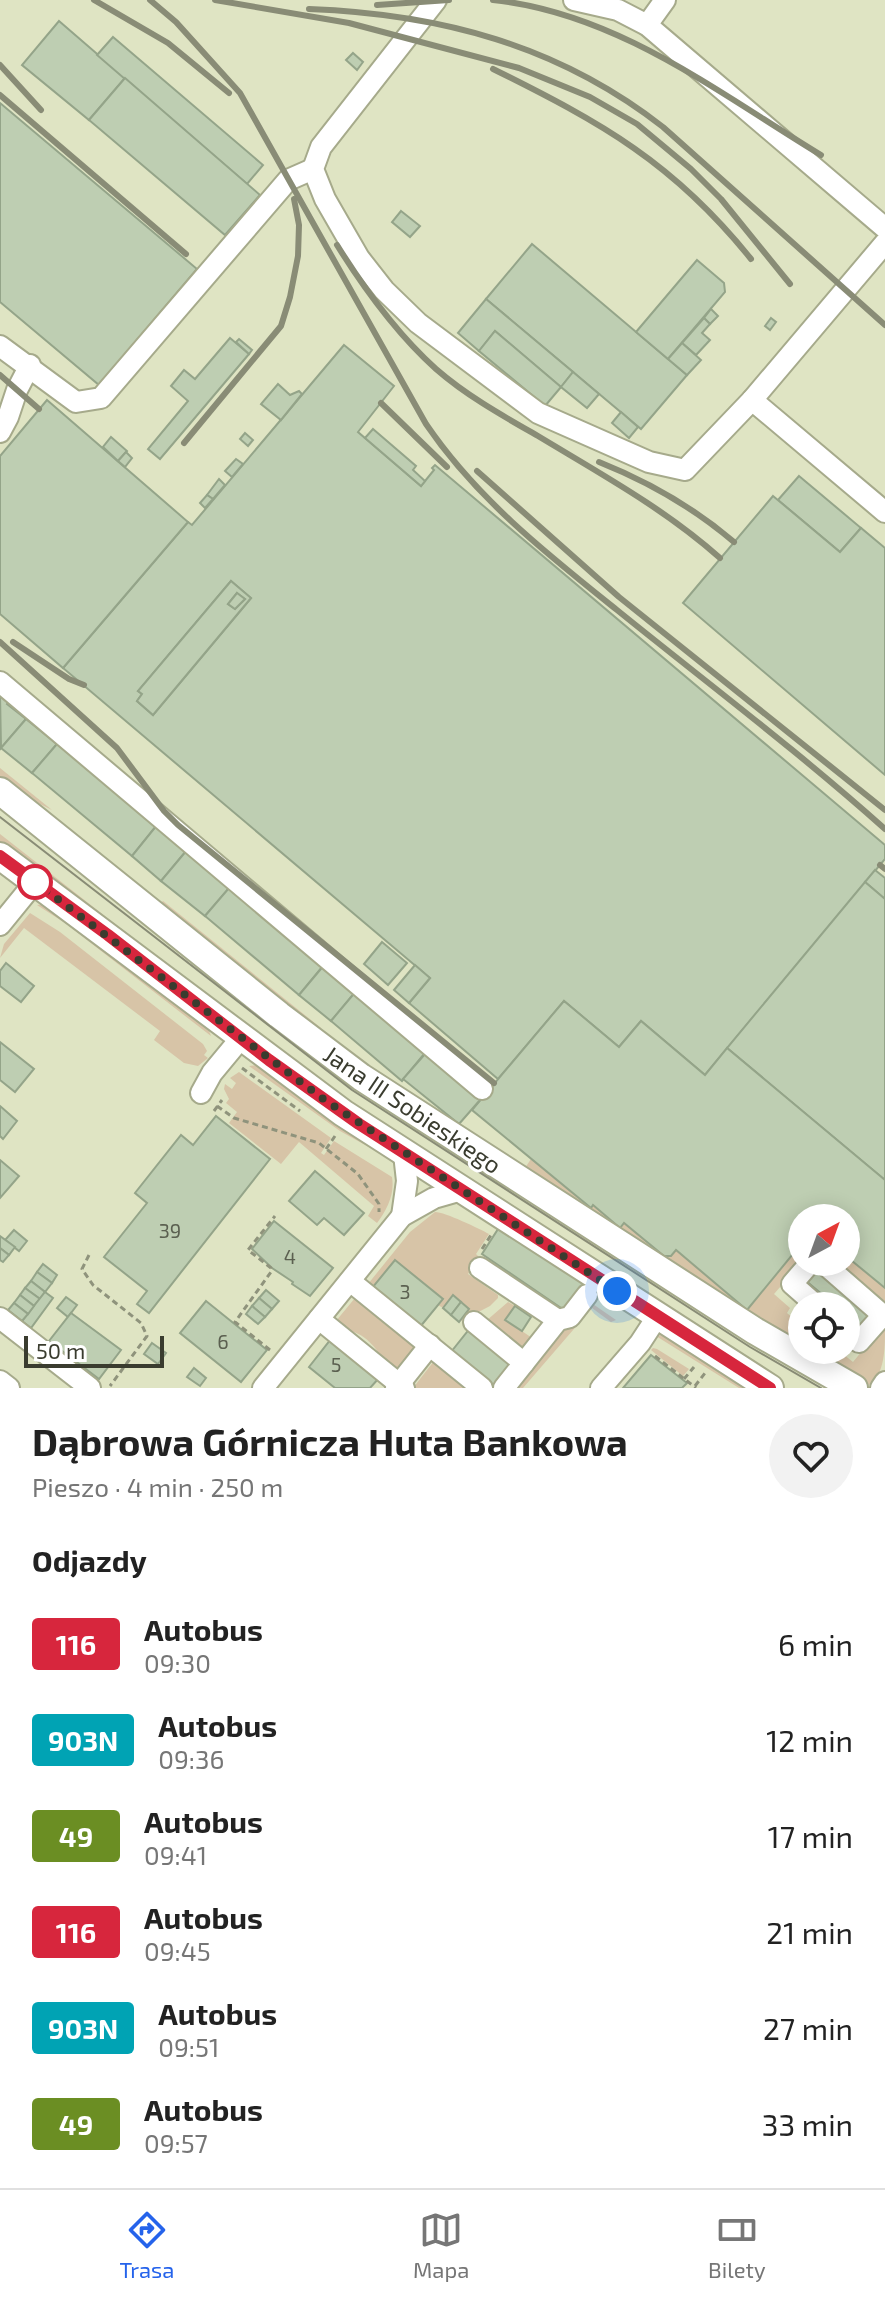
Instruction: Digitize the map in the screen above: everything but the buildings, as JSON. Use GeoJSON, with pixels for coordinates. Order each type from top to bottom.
{"type":"FeatureCollection","features":[{"type":"Feature","properties":{"kind":"main road","name":"Jana III Sobieskiego"},"geometry":{"type":"LineString","coordinates":[[0,791],[361,1077],[727,1313],[854,1388]]}},
{"type":"Feature","properties":{"kind":"main road","name":"Jana III Sobieskiego"},"geometry":{"type":"LineString","coordinates":[[0,856],[326,1101],[770,1388]]}},
{"type":"Feature","properties":{"kind":"street"},"geometry":{"type":"LineString","coordinates":[[436,0],[321,147],[313,169],[343,232],[384,290],[436,337],[524,404],[548,418],[649,462],[685,470],[752,400],[885,243]]}},
{"type":"Feature","properties":{"kind":"street"},"geometry":{"type":"LineString","coordinates":[[574,0],[618,10],[647,25],[885,228]]}},
{"type":"Feature","properties":{"kind":"street"},"geometry":{"type":"LineString","coordinates":[[647,25],[665,0]]}},
{"type":"Feature","properties":{"kind":"street"},"geometry":{"type":"LineString","coordinates":[[11,357],[76,402],[101,398],[288,180],[313,169]]}},
{"type":"Feature","properties":{"kind":"street"},"geometry":{"type":"LineString","coordinates":[[0,432],[17,390],[11,357]]}},
{"type":"Feature","properties":{"kind":"street"},"geometry":{"type":"LineString","coordinates":[[752,400],[885,512]]}},
{"type":"Feature","properties":{"kind":"street"},"geometry":{"type":"LineString","coordinates":[[0,682],[482,1089]]}},
{"type":"Feature","properties":{"kind":"street"},"geometry":{"type":"LineString","coordinates":[[0,925],[35,882]]}},
{"type":"Feature","properties":{"kind":"street"},"geometry":{"type":"LineString","coordinates":[[201,1093],[241,1038]]}},
{"type":"Feature","properties":{"kind":"street"},"geometry":{"type":"LineString","coordinates":[[402,1216],[407,1181],[404,1154]]}},
{"type":"Feature","properties":{"kind":"street"},"geometry":{"type":"LineString","coordinates":[[263,1388],[402,1216],[434,1198],[462,1190]]}},
{"type":"Feature","properties":{"kind":"street"},"geometry":{"type":"LineString","coordinates":[[480,1261],[558,1320]]}},
{"type":"Feature","properties":{"kind":"street"},"geometry":{"type":"LineString","coordinates":[[799,1276],[792,1284],[801,1292]]}},
{"type":"Feature","properties":{"kind":"street"},"geometry":{"type":"LineString","coordinates":[[838,1276],[884,1316],[860,1341]]}},
{"type":"Feature","properties":{"kind":"street"},"geometry":{"type":"LineString","coordinates":[[350,1281],[482,1388]]}},
{"type":"Feature","properties":{"kind":"street"},"geometry":{"type":"LineString","coordinates":[[504,1388],[558,1320],[570,1317],[587,1295]]}},
{"type":"Feature","properties":{"kind":"street"},"geometry":{"type":"LineString","coordinates":[[601,1388],[640,1343],[657,1317]]}},
{"type":"Feature","properties":{"kind":"street"},"geometry":{"type":"LineString","coordinates":[[0,1318],[90,1388]]}},
{"type":"Feature","properties":{"kind":"street"},"geometry":{"type":"LineString","coordinates":[[319,1319],[400,1387],[430,1345]]}},
{"type":"Feature","properties":{"kind":"street"},"geometry":{"type":"LineString","coordinates":[[474,1322],[524,1363]]}},
{"type":"Feature","properties":{"kind":"street"},"geometry":{"type":"LineString","coordinates":[[0,1381],[9,1388]]}},
{"type":"Feature","properties":{"kind":"street"},"geometry":{"type":"LineString","coordinates":[[881,1388],[885,1382]]}},
{"type":"Feature","properties":{"kind":"path"},"geometry":{"type":"LineString","coordinates":[[217,1106],[234,1118],[313,1141],[326,1149],[358,1174],[379,1204],[380,1218]]}},
{"type":"Feature","properties":{"kind":"path"},"geometry":{"type":"LineString","coordinates":[[326,1149],[336,1136]]}},
{"type":"Feature","properties":{"kind":"path"},"geometry":{"type":"LineString","coordinates":[[275,1216],[248,1250],[271,1268],[271,1272],[235,1322],[285,1362]]}},
{"type":"Feature","properties":{"kind":"path"},"geometry":{"type":"LineString","coordinates":[[480,1261],[494,1232]]}},
{"type":"Feature","properties":{"kind":"path"},"geometry":{"type":"LineString","coordinates":[[89,1255],[82,1269],[93,1285],[141,1323],[147,1336],[108,1388]]}},
{"type":"Feature","properties":{"kind":"path"},"geometry":{"type":"LineString","coordinates":[[651,1353],[695,1387],[705,1373]]}},
{"type":"Feature","properties":{"kind":"path"},"geometry":{"type":"LineString","coordinates":[[684,1380],[694,1367]]}},
{"type":"Feature","properties":{"kind":"shaded area"},"geometry":{"type":"Polygon","coordinates":[[[0,768],[52,810],[22,795],[0,779],[0,768]]]}},
{"type":"Feature","properties":{"kind":"shaded area"},"geometry":{"type":"Polygon","coordinates":[[[0,834],[202,992],[0,845],[0,834]]]}},
{"type":"Feature","properties":{"kind":"shaded area"},"geometry":{"type":"Polygon","coordinates":[[[163,901],[321,1028],[317,1032],[158,906],[163,901]]]}},
{"type":"Feature","properties":{"kind":"shaded area"},"geometry":{"type":"Polygon","coordinates":[[[46,904],[206,1023],[211,1036],[65,923],[37,905],[46,904]]]}},
{"type":"Feature","properties":{"kind":"shaded area"},"geometry":{"type":"Polygon","coordinates":[[[30,913],[60,932],[203,1044],[207,1051],[204,1055],[208,1058],[198,1066],[184,1063],[154,1040],[160,1031],[24,928],[0,958],[4,944],[30,913]]]}},
{"type":"Feature","properties":{"kind":"shaded area"},"geometry":{"type":"Polygon","coordinates":[[[258,1065],[392,1160],[340,1131],[249,1066],[258,1065]]]}},
{"type":"Feature","properties":{"kind":"shaded area"},"geometry":{"type":"Polygon","coordinates":[[[239,1072],[331,1138],[321,1153],[324,1155],[334,1141],[392,1177],[389,1202],[377,1223],[368,1216],[374,1206],[299,1142],[281,1164],[229,1123],[237,1112],[226,1103],[229,1099],[224,1089],[225,1084],[232,1089],[236,1083],[230,1078],[239,1072]]]}},
{"type":"Feature","properties":{"kind":"shaded area"},"geometry":{"type":"Polygon","coordinates":[[[531,1159],[590,1208],[593,1205],[620,1228],[624,1223],[664,1256],[671,1256],[676,1250],[747,1309],[788,1260],[790,1276],[774,1294],[788,1306],[788,1340],[523,1171],[531,1159]]]}},
{"type":"Feature","properties":{"kind":"shaded area"},"geometry":{"type":"Polygon","coordinates":[[[435,1212],[489,1234],[468,1274],[498,1298],[490,1306],[459,1322],[469,1309],[453,1296],[443,1308],[438,1305],[443,1298],[395,1260],[372,1288],[368,1284],[410,1232],[435,1212]]]}},
{"type":"Feature","properties":{"kind":"shaded area"},"geometry":{"type":"Polygon","coordinates":[[[860,1267],[885,1288],[885,1307],[850,1276],[860,1276],[860,1267]]]}},
{"type":"Feature","properties":{"kind":"shaded area"},"geometry":{"type":"Polygon","coordinates":[[[355,1298],[419,1342],[403,1373],[385,1364],[374,1346],[357,1333],[343,1331],[336,1321],[355,1298]]]}},
{"type":"Feature","properties":{"kind":"shaded area"},"geometry":{"type":"Polygon","coordinates":[[[508,1302],[515,1306],[506,1320],[535,1340],[520,1348],[486,1321],[508,1302]]]}},
{"type":"Feature","properties":{"kind":"shaded area"},"geometry":{"type":"Polygon","coordinates":[[[590,1302],[616,1320],[611,1322],[592,1308],[523,1388],[514,1388],[590,1302]]]}},
{"type":"Feature","properties":{"kind":"shaded area"},"geometry":{"type":"Polygon","coordinates":[[[881,1328],[885,1328],[883,1360],[878,1374],[869,1385],[831,1364],[860,1364],[860,1354],[881,1328]]]}},
{"type":"Feature","properties":{"kind":"shaded area"},"geometry":{"type":"Polygon","coordinates":[[[667,1334],[751,1388],[739,1388],[656,1336],[667,1334]]]}},
{"type":"Feature","properties":{"kind":"shaded area"},"geometry":{"type":"Polygon","coordinates":[[[653,1348],[689,1369],[683,1376],[651,1350],[653,1348]]]}},
{"type":"Feature","properties":{"kind":"shaded area"},"geometry":{"type":"Polygon","coordinates":[[[434,1361],[470,1388],[413,1388],[434,1361]]]}},
{"type":"Feature","properties":{"kind":"tram line"},"geometry":{"type":"LineString","coordinates":[[0,817],[352,1090],[750,1347],[821,1388]]}},
{"type":"Feature","properties":{"kind":"railway"},"geometry":{"type":"LineString","coordinates":[[94,0],[168,43],[229,93]]}},
{"type":"Feature","properties":{"kind":"railway"},"geometry":{"type":"LineString","coordinates":[[150,0],[176,22],[240,93],[426,424],[468,477],[539,546],[885,829]]}},
{"type":"Feature","properties":{"kind":"railway"},"geometry":{"type":"LineString","coordinates":[[215,0],[349,23],[519,68],[590,97],[637,124],[691,169],[721,199],[790,284]]}},
{"type":"Feature","properties":{"kind":"railway"},"geometry":{"type":"LineString","coordinates":[[377,5],[449,0]]}},
{"type":"Feature","properties":{"kind":"railway"},"geometry":{"type":"LineString","coordinates":[[493,0],[538,8],[624,38],[704,82],[821,155]]}},
{"type":"Feature","properties":{"kind":"railway"},"geometry":{"type":"LineString","coordinates":[[309,9],[358,12],[451,27],[496,39],[582,75],[663,127],[885,325]]}},
{"type":"Feature","properties":{"kind":"railway"},"geometry":{"type":"LineString","coordinates":[[0,65],[41,110]]}},
{"type":"Feature","properties":{"kind":"railway"},"geometry":{"type":"LineString","coordinates":[[493,69],[568,108],[634,148],[694,196],[751,259]]}},
{"type":"Feature","properties":{"kind":"railway"},"geometry":{"type":"LineString","coordinates":[[0,95],[186,254]]}},
{"type":"Feature","properties":{"kind":"railway"},"geometry":{"type":"LineString","coordinates":[[184,443],[281,326],[298,256],[299,225],[294,199]]}},
{"type":"Feature","properties":{"kind":"railway"},"geometry":{"type":"LineString","coordinates":[[337,245],[394,326],[448,379],[655,508],[720,558]]}},
{"type":"Feature","properties":{"kind":"railway"},"geometry":{"type":"LineString","coordinates":[[0,375],[39,409]]}},
{"type":"Feature","properties":{"kind":"railway"},"geometry":{"type":"LineString","coordinates":[[381,403],[447,467]]}},
{"type":"Feature","properties":{"kind":"railway"},"geometry":{"type":"LineString","coordinates":[[599,462],[670,496],[734,542]]}},
{"type":"Feature","properties":{"kind":"railway"},"geometry":{"type":"LineString","coordinates":[[477,471],[619,597],[885,810]]}},
{"type":"Feature","properties":{"kind":"railway"},"geometry":{"type":"LineString","coordinates":[[0,642],[117,748],[178,825],[494,1083]]}},
{"type":"Feature","properties":{"kind":"railway"},"geometry":{"type":"LineString","coordinates":[[13,642],[69,679],[84,685]]}},
{"type":"Feature","properties":{"kind":"railway"},"geometry":{"type":"LineString","coordinates":[[880,865],[885,869]]}},
{"type":"Feature","properties":{"kind":"bus line","name":"116"},"geometry":{"type":"LineString","coordinates":[[0,856],[269,1060],[359,1124],[770,1388]]}},
{"type":"Feature","properties":{"kind":"route"},"geometry":{"type":"LineString","coordinates":[[35,882],[326,1101],[617,1291]]}}]}
